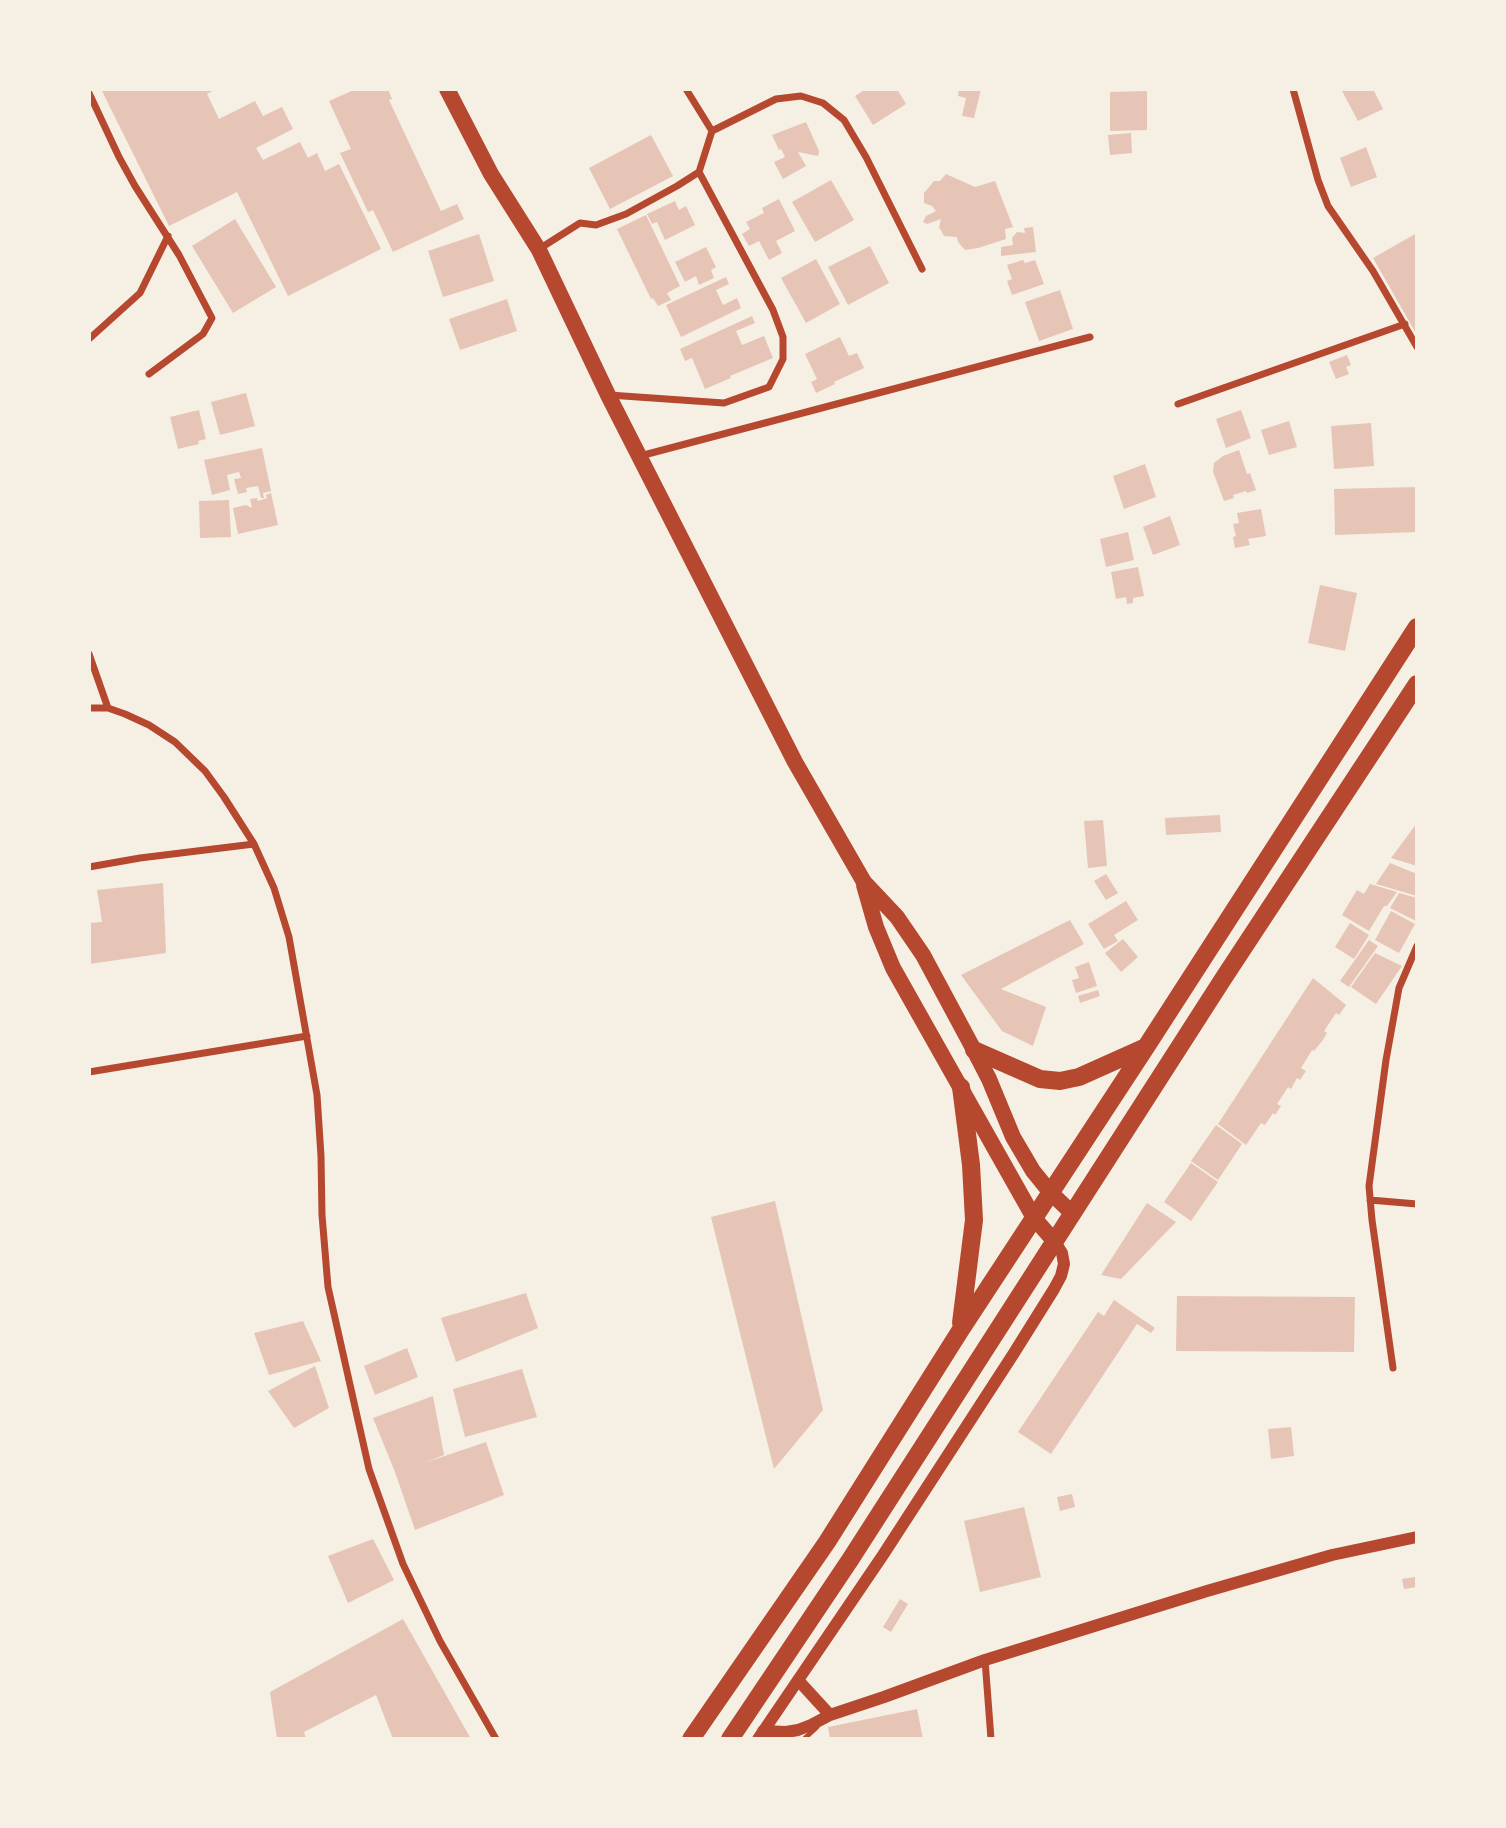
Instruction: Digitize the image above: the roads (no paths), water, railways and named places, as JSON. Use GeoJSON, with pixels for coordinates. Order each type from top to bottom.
{"type":"FeatureCollection","features":[{"type":"Feature","properties":{"kind":"highway"},"geometry":{"type":"LineString","coordinates":[[691,1739],[827,1542],[960,1331],[1417,627]]}},
{"type":"Feature","properties":{"kind":"highway"},"geometry":{"type":"LineString","coordinates":[[730,1739],[850,1560],[1223,979],[1417,684]]}},
{"type":"Feature","properties":{"kind":"highway"},"geometry":{"type":"LineString","coordinates":[[974,1050],[1040,1079],[1059,1081],[1079,1077],[1146,1047]]}},
{"type":"Feature","properties":{"kind":"highway"},"geometry":{"type":"LineString","coordinates":[[960,1331],[974,1220],[971,1165],[961,1087]]}},
{"type":"Feature","properties":{"kind":"main road"},"geometry":{"type":"LineString","coordinates":[[447,89],[491,174],[538,250],[608,395],[795,762],[864,882],[897,917],[923,955],[989,1079],[1013,1137],[1033,1171],[1073,1214]]}},
{"type":"Feature","properties":{"kind":"main road"},"geometry":{"type":"LineString","coordinates":[[864,882],[876,927],[893,968],[1034,1218],[1055,1242]]}},
{"type":"Feature","properties":{"kind":"street"},"geometry":{"type":"LineString","coordinates":[[686,89],[712,131]]}},
{"type":"Feature","properties":{"kind":"street"},"geometry":{"type":"LineString","coordinates":[[1293,89],[1318,180],[1328,206],[1373,271],[1417,347]]}},
{"type":"Feature","properties":{"kind":"street"},"geometry":{"type":"LineString","coordinates":[[89,93],[119,157],[168,236],[212,318],[203,334],[149,374]]}},
{"type":"Feature","properties":{"kind":"street"},"geometry":{"type":"LineString","coordinates":[[538,250],[580,223],[596,225],[626,214],[677,186],[699,172],[712,131],[776,99],[801,96],[823,103],[844,120],[866,157],[922,269]]}},
{"type":"Feature","properties":{"kind":"street"},"geometry":{"type":"LineString","coordinates":[[608,395],[724,403],[769,387],[783,359],[783,337],[773,310],[699,172]]}},
{"type":"Feature","properties":{"kind":"street"},"geometry":{"type":"LineString","coordinates":[[89,339],[140,293],[168,236]]}},
{"type":"Feature","properties":{"kind":"street"},"geometry":{"type":"LineString","coordinates":[[1178,404],[1405,324]]}},
{"type":"Feature","properties":{"kind":"street"},"geometry":{"type":"LineString","coordinates":[[639,456],[1090,337]]}},
{"type":"Feature","properties":{"kind":"street"},"geometry":{"type":"LineString","coordinates":[[89,654],[108,708]]}},
{"type":"Feature","properties":{"kind":"street"},"geometry":{"type":"LineString","coordinates":[[89,708],[108,708],[149,725],[175,742],[205,771],[225,797],[254,845],[274,888],[289,937],[317,1096],[328,1287],[369,1469],[409,1575],[440,1641],[496,1739]]}},
{"type":"Feature","properties":{"kind":"street"},"geometry":{"type":"LineString","coordinates":[[89,867],[140,858],[254,845]]}},
{"type":"Feature","properties":{"kind":"street"},"geometry":{"type":"LineString","coordinates":[[1393,1368],[1369,1186],[1399,988],[1417,946]]}},
{"type":"Feature","properties":{"kind":"street"},"geometry":{"type":"LineString","coordinates":[[89,1072],[307,1036]]}},
{"type":"Feature","properties":{"kind":"street"},"geometry":{"type":"LineString","coordinates":[[1370,1200],[1417,1203]]}},
{"type":"Feature","properties":{"kind":"street"},"geometry":{"type":"LineString","coordinates":[[761,1735],[950,1452],[1062,1276],[1062,1253],[1055,1242]]}},
{"type":"Feature","properties":{"kind":"street"},"geometry":{"type":"LineString","coordinates":[[761,1735],[811,1726],[830,1715],[985,1660],[1207,1591],[1332,1555],[1417,1537]]}},
{"type":"Feature","properties":{"kind":"street"},"geometry":{"type":"LineString","coordinates":[[985,1660],[991,1739]]}},
{"type":"Feature","properties":{"kind":"street"},"geometry":{"type":"LineString","coordinates":[[798,1680],[830,1715]]}},
{"type":"Feature","properties":{"kind":"lane"},"geometry":{"type":"LineString","coordinates":[[804,1739],[830,1715]]}}]}
